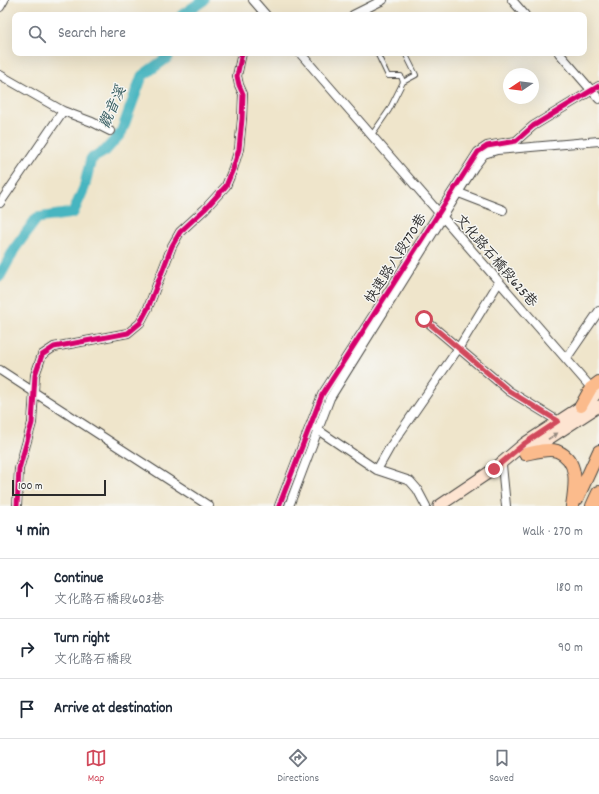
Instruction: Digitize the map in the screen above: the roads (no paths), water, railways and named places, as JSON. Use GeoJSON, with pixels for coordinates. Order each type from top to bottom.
{"type":"FeatureCollection","features":[{"type":"Feature","properties":{"kind":"highway"},"geometry":{"type":"LineString","coordinates":[[593,506],[599,493]]}},
{"type":"Feature","properties":{"kind":"main road"},"geometry":{"type":"LineString","coordinates":[[498,467],[525,443],[582,406],[596,389]]}},
{"type":"Feature","properties":{"kind":"main road"},"geometry":{"type":"LineString","coordinates":[[439,506],[498,467],[525,454],[599,406]]}},
{"type":"Feature","properties":{"kind":"main road"},"geometry":{"type":"LineString","coordinates":[[525,454],[547,450],[556,451],[568,458],[573,466],[575,482],[573,506]]}},
{"type":"Feature","properties":{"kind":"main road"},"geometry":{"type":"LineString","coordinates":[[573,506],[599,451]]}},
{"type":"Feature","properties":{"kind":"street"},"geometry":{"type":"LineString","coordinates":[[0,7],[4,0]]}},
{"type":"Feature","properties":{"kind":"street"},"geometry":{"type":"LineString","coordinates":[[253,0],[263,12]]}},
{"type":"Feature","properties":{"kind":"street"},"geometry":{"type":"LineString","coordinates":[[359,12],[383,0]]}},
{"type":"Feature","properties":{"kind":"street"},"geometry":{"type":"LineString","coordinates":[[512,0],[522,12]]}},
{"type":"Feature","properties":{"kind":"street"},"geometry":{"type":"LineString","coordinates":[[17,506],[19,469],[32,423],[35,375],[42,355],[54,347],[128,334],[140,323],[148,308],[172,246],[180,232],[205,209],[226,186],[239,149],[243,94],[238,85],[237,76],[241,56]]}},
{"type":"Feature","properties":{"kind":"street","name":"文化路石橋段625巷"},"geometry":{"type":"LineString","coordinates":[[303,56],[566,359],[596,389]]}},
{"type":"Feature","properties":{"kind":"street"},"geometry":{"type":"LineString","coordinates":[[562,56],[595,88],[599,99]]}},
{"type":"Feature","properties":{"kind":"street"},"geometry":{"type":"LineString","coordinates":[[0,75],[63,111],[110,131]]}},
{"type":"Feature","properties":{"kind":"street","name":"快速路八段770巷"},"geometry":{"type":"LineString","coordinates":[[279,506],[322,395],[440,215],[478,152],[487,146],[516,141],[533,126],[595,88]]}},
{"type":"Feature","properties":{"kind":"street"},"geometry":{"type":"LineString","coordinates":[[0,203],[63,111]]}},
{"type":"Feature","properties":{"kind":"street"},"geometry":{"type":"LineString","coordinates":[[289,506],[330,398],[440,215],[459,193],[474,167],[484,154],[497,150],[599,140]]}},
{"type":"Feature","properties":{"kind":"street"},"geometry":{"type":"LineString","coordinates":[[459,193],[503,210]]}},
{"type":"Feature","properties":{"kind":"street"},"geometry":{"type":"LineString","coordinates":[[377,470],[390,447],[458,349],[499,282]]}},
{"type":"Feature","properties":{"kind":"street"},"geometry":{"type":"LineString","coordinates":[[566,359],[599,311]]}},
{"type":"Feature","properties":{"kind":"street"},"geometry":{"type":"LineString","coordinates":[[424,319],[509,391],[558,421]]}},
{"type":"Feature","properties":{"kind":"street"},"geometry":{"type":"LineString","coordinates":[[0,370],[209,506]]}},
{"type":"Feature","properties":{"kind":"street"},"geometry":{"type":"LineString","coordinates":[[311,426],[377,470],[410,481],[417,489],[426,506]]}},
{"type":"Feature","properties":{"kind":"street"},"geometry":{"type":"LineString","coordinates":[[498,467],[506,506]]}},
{"type":"Feature","properties":{"kind":"lane"},"geometry":{"type":"LineString","coordinates":[[378,56],[388,76],[400,76],[403,82]]}},
{"type":"Feature","properties":{"kind":"lane"},"geometry":{"type":"LineString","coordinates":[[372,136],[389,110],[403,82],[416,75],[406,56]]}},
{"type":"Feature","properties":{"kind":"waterway","name":"觀音溪"},"geometry":{"type":"LineString","coordinates":[[186,12],[204,0]]}},
{"type":"Feature","properties":{"kind":"waterway","name":"觀音溪"},"geometry":{"type":"LineString","coordinates":[[0,276],[15,248],[37,218],[73,213],[84,188],[91,159],[105,151],[121,133],[142,76],[168,56]]}}]}
